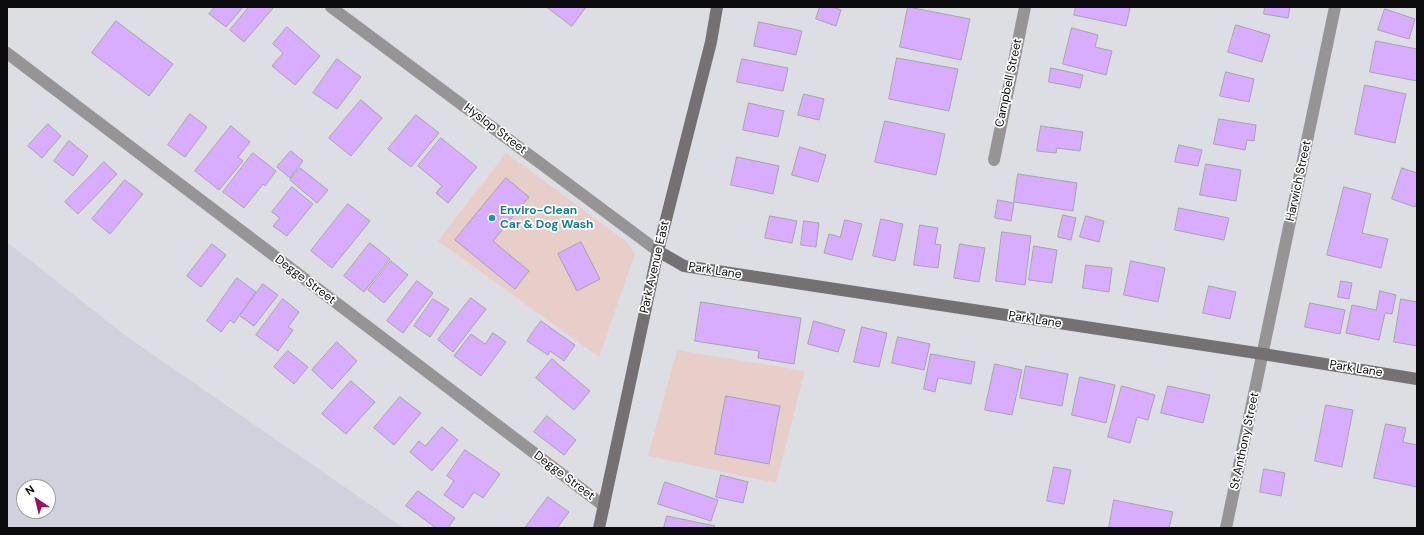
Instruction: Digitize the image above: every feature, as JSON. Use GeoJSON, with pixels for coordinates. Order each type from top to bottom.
{"type":"FeatureCollection","features":[{"type":"Feature","properties":{"kind":"street","name":"Hyslop Street"},"geometry":{"type":"LineString","coordinates":[[331,7],[658,250]]}},
{"type":"Feature","properties":{"kind":"street","name":"Park Avenue East"},"geometry":{"type":"LineString","coordinates":[[599,528],[658,250],[711,42],[718,7]]}},
{"type":"Feature","properties":{"kind":"street","name":"Campbell Street"},"geometry":{"type":"LineString","coordinates":[[994,160],[1025,7]]}},
{"type":"Feature","properties":{"kind":"street","name":"Harwich Street"},"geometry":{"type":"LineString","coordinates":[[1263,354],[1335,7]]}},
{"type":"Feature","properties":{"kind":"street","name":"Degge Street"},"geometry":{"type":"LineString","coordinates":[[7,54],[604,506]]}},
{"type":"Feature","properties":{"kind":"street","name":"Park Lane"},"geometry":{"type":"LineString","coordinates":[[658,250],[684,266],[1263,354],[1417,379]]}},
{"type":"Feature","properties":{"kind":"street","name":"St Anthony Street"},"geometry":{"type":"LineString","coordinates":[[1226,528],[1263,354]]}},
{"type":"Feature","properties":{"kind":"shaded area"},"geometry":{"type":"Polygon","coordinates":[[[506,153],[627,242],[635,254],[599,357],[438,241],[506,153]]]}},
{"type":"Feature","properties":{"kind":"shaded area"},"geometry":{"type":"Polygon","coordinates":[[[7,242],[126,336],[404,528],[7,528],[7,242]]]}},
{"type":"Feature","properties":{"kind":"shaded area"},"geometry":{"type":"Polygon","coordinates":[[[677,350],[805,371],[776,483],[648,456],[677,350]]]}},
{"type":"Feature","properties":{"kind":"building"},"geometry":{"type":"Polygon","coordinates":[[[215,7],[243,7],[226,27],[209,14],[215,7]]]}},
{"type":"Feature","properties":{"kind":"building"},"geometry":{"type":"Polygon","coordinates":[[[249,7],[274,7],[244,42],[230,30],[249,7]]]}},
{"type":"Feature","properties":{"kind":"building"},"geometry":{"type":"Polygon","coordinates":[[[547,7],[586,7],[572,26],[547,7]]]}},
{"type":"Feature","properties":{"kind":"building"},"geometry":{"type":"Polygon","coordinates":[[[820,7],[833,7],[841,10],[836,26],[816,19],[820,7]]]}},
{"type":"Feature","properties":{"kind":"building"},"geometry":{"type":"Polygon","coordinates":[[[908,7],[970,19],[961,60],[900,47],[908,7]]]}},
{"type":"Feature","properties":{"kind":"building"},"geometry":{"type":"Polygon","coordinates":[[[1076,7],[1130,8],[1126,26],[1074,15],[1076,7]]]}},
{"type":"Feature","properties":{"kind":"building"},"geometry":{"type":"Polygon","coordinates":[[[1265,7],[1290,7],[1288,18],[1264,14],[1265,7]]]}},
{"type":"Feature","properties":{"kind":"building"},"geometry":{"type":"Polygon","coordinates":[[[1385,9],[1415,19],[1409,39],[1378,30],[1385,9]]]}},
{"type":"Feature","properties":{"kind":"building"},"geometry":{"type":"Polygon","coordinates":[[[116,21],[173,64],[149,96],[92,53],[116,21]]]}},
{"type":"Feature","properties":{"kind":"building"},"geometry":{"type":"Polygon","coordinates":[[[759,22],[802,31],[796,55],[754,46],[759,22]]]}},
{"type":"Feature","properties":{"kind":"building"},"geometry":{"type":"Polygon","coordinates":[[[1236,25],[1270,35],[1262,62],[1228,52],[1236,25]]]}},
{"type":"Feature","properties":{"kind":"building"},"geometry":{"type":"Polygon","coordinates":[[[287,27],[320,56],[295,85],[272,66],[283,53],[273,44],[287,27]]]}},
{"type":"Feature","properties":{"kind":"building"},"geometry":{"type":"Polygon","coordinates":[[[1072,28],[1098,35],[1095,47],[1112,51],[1106,75],[1063,64],[1072,28]]]}},
{"type":"Feature","properties":{"kind":"building"},"geometry":{"type":"Polygon","coordinates":[[[1376,41],[1417,49],[1417,81],[1370,72],[1376,41]]]}},
{"type":"Feature","properties":{"kind":"building"},"geometry":{"type":"Polygon","coordinates":[[[897,58],[958,69],[949,111],[889,99],[897,58]]]}},
{"type":"Feature","properties":{"kind":"building"},"geometry":{"type":"Polygon","coordinates":[[[337,59],[361,77],[337,109],[313,93],[337,59]]]}},
{"type":"Feature","properties":{"kind":"building"},"geometry":{"type":"Polygon","coordinates":[[[742,59],[788,68],[783,91],[737,82],[742,59]]]}},
{"type":"Feature","properties":{"kind":"building"},"geometry":{"type":"Polygon","coordinates":[[[1051,68],[1083,75],[1080,88],[1049,82],[1051,68]]]}},
{"type":"Feature","properties":{"kind":"building"},"geometry":{"type":"Polygon","coordinates":[[[1226,72],[1254,79],[1249,102],[1220,96],[1226,72]]]}},
{"type":"Feature","properties":{"kind":"building"},"geometry":{"type":"Polygon","coordinates":[[[1365,85],[1406,94],[1395,143],[1355,134],[1365,85]]]}},
{"type":"Feature","properties":{"kind":"building"},"geometry":{"type":"Polygon","coordinates":[[[804,94],[824,99],[819,120],[798,115],[804,94]]]}},
{"type":"Feature","properties":{"kind":"building"},"geometry":{"type":"Polygon","coordinates":[[[361,100],[382,118],[351,156],[329,138],[361,100]]]}},
{"type":"Feature","properties":{"kind":"building"},"geometry":{"type":"Polygon","coordinates":[[[749,103],[784,111],[778,137],[743,130],[749,103]]]}},
{"type":"Feature","properties":{"kind":"building"},"geometry":{"type":"Polygon","coordinates":[[[190,114],[207,127],[185,157],[168,145],[190,114]]]}},
{"type":"Feature","properties":{"kind":"building"},"geometry":{"type":"Polygon","coordinates":[[[416,115],[439,133],[411,167],[388,149],[416,115]]]}},
{"type":"Feature","properties":{"kind":"building"},"geometry":{"type":"Polygon","coordinates":[[[1219,119],[1256,125],[1254,141],[1247,140],[1245,150],[1214,144],[1219,119]]]}},
{"type":"Feature","properties":{"kind":"building"},"geometry":{"type":"Polygon","coordinates":[[[885,121],[945,134],[936,175],[875,162],[885,121]]]}},
{"type":"Feature","properties":{"kind":"building"},"geometry":{"type":"Polygon","coordinates":[[[48,124],[61,136],[42,158],[28,146],[48,124]]]}},
{"type":"Feature","properties":{"kind":"building"},"geometry":{"type":"Polygon","coordinates":[[[231,126],[250,142],[238,157],[243,161],[219,190],[195,171],[231,126]]]}},
{"type":"Feature","properties":{"kind":"building"},"geometry":{"type":"Polygon","coordinates":[[[1041,126],[1083,132],[1080,151],[1057,148],[1056,153],[1037,151],[1041,126]]]}},
{"type":"Feature","properties":{"kind":"building"},"geometry":{"type":"Polygon","coordinates":[[[441,138],[477,167],[448,203],[436,193],[442,186],[418,166],[441,138]]]}},
{"type":"Feature","properties":{"kind":"building"},"geometry":{"type":"Polygon","coordinates":[[[69,141],[88,156],[73,176],[54,161],[69,141]]]}},
{"type":"Feature","properties":{"kind":"building"},"geometry":{"type":"Polygon","coordinates":[[[1179,145],[1202,150],[1198,166],[1175,162],[1179,145]]]}},
{"type":"Feature","properties":{"kind":"building"},"geometry":{"type":"Polygon","coordinates":[[[800,147],[826,155],[818,182],[792,175],[800,147]]]}},
{"type":"Feature","properties":{"kind":"building"},"geometry":{"type":"Polygon","coordinates":[[[291,151],[303,161],[290,178],[277,167],[291,151]]]}},
{"type":"Feature","properties":{"kind":"building"},"geometry":{"type":"Polygon","coordinates":[[[253,153],[276,171],[265,186],[263,184],[244,208],[223,192],[253,153]]]}},
{"type":"Feature","properties":{"kind":"building"},"geometry":{"type":"Polygon","coordinates":[[[737,157],[779,166],[773,194],[731,185],[737,157]]]}},
{"type":"Feature","properties":{"kind":"building"},"geometry":{"type":"Polygon","coordinates":[[[104,162],[117,174],[78,214],[65,202],[104,162]]]}},
{"type":"Feature","properties":{"kind":"building"},"geometry":{"type":"Polygon","coordinates":[[[1206,164],[1241,170],[1236,201],[1200,195],[1206,164]]]}},
{"type":"Feature","properties":{"kind":"building"},"geometry":{"type":"Polygon","coordinates":[[[300,168],[328,190],[317,203],[290,180],[300,168]]]}},
{"type":"Feature","properties":{"kind":"building"},"geometry":{"type":"Polygon","coordinates":[[[1402,168],[1417,173],[1417,202],[1415,207],[1392,199],[1402,168]]]}},
{"type":"Feature","properties":{"kind":"building"},"geometry":{"type":"Polygon","coordinates":[[[1018,174],[1077,183],[1073,211],[1014,202],[1018,174]]]}},
{"type":"Feature","properties":{"kind":"building","name":"Enviro-Clean Car & Dog Wash"},"geometry":{"type":"Polygon","coordinates":[[[506,178],[529,197],[493,241],[529,271],[515,289],[455,240],[506,178]]]}},
{"type":"Feature","properties":{"kind":"building"},"geometry":{"type":"Polygon","coordinates":[[[125,180],[143,194],[110,234],[92,219],[125,180]]]}},
{"type":"Feature","properties":{"kind":"building"},"geometry":{"type":"Polygon","coordinates":[[[292,187],[313,204],[287,236],[273,226],[280,218],[272,212],[292,187]]]}},
{"type":"Feature","properties":{"kind":"building"},"geometry":{"type":"Polygon","coordinates":[[[1344,187],[1371,194],[1362,233],[1388,239],[1381,268],[1327,255],[1344,187]]]}},
{"type":"Feature","properties":{"kind":"building"},"geometry":{"type":"Polygon","coordinates":[[[998,200],[1014,203],[1011,221],[995,218],[998,200]]]}},
{"type":"Feature","properties":{"kind":"building"},"geometry":{"type":"Polygon","coordinates":[[[348,204],[370,221],[332,268],[311,251],[348,204]]]}},
{"type":"Feature","properties":{"kind":"building"},"geometry":{"type":"Polygon","coordinates":[[[1179,208],[1229,218],[1224,240],[1175,230],[1179,208]]]}},
{"type":"Feature","properties":{"kind":"building"},"geometry":{"type":"Polygon","coordinates":[[[1063,215],[1076,218],[1071,240],[1058,237],[1063,215]]]}},
{"type":"Feature","properties":{"kind":"building"},"geometry":{"type":"Polygon","coordinates":[[[770,216],[797,221],[792,243],[765,238],[770,216]]]}},
{"type":"Feature","properties":{"kind":"building"},"geometry":{"type":"Polygon","coordinates":[[[1086,216],[1104,221],[1099,242],[1080,237],[1086,216]]]}},
{"type":"Feature","properties":{"kind":"building"},"geometry":{"type":"Polygon","coordinates":[[[881,219],[903,224],[895,261],[873,256],[881,219]]]}},
{"type":"Feature","properties":{"kind":"building"},"geometry":{"type":"Polygon","coordinates":[[[845,220],[862,224],[852,260],[824,253],[829,234],[840,237],[845,220]]]}},
{"type":"Feature","properties":{"kind":"building"},"geometry":{"type":"Polygon","coordinates":[[[804,221],[819,223],[816,247],[801,245],[804,221]]]}},
{"type":"Feature","properties":{"kind":"building"},"geometry":{"type":"Polygon","coordinates":[[[920,225],[938,228],[935,244],[941,245],[938,268],[914,265],[920,225]]]}},
{"type":"Feature","properties":{"kind":"building"},"geometry":{"type":"Polygon","coordinates":[[[1002,232],[1031,236],[1025,285],[996,281],[1002,232]]]}},
{"type":"Feature","properties":{"kind":"building"},"geometry":{"type":"Polygon","coordinates":[[[581,242],[600,279],[577,291],[558,254],[581,242]]]}},
{"type":"Feature","properties":{"kind":"building"},"geometry":{"type":"Polygon","coordinates":[[[370,243],[390,259],[364,292],[344,276],[370,243]]]}},
{"type":"Feature","properties":{"kind":"building"},"geometry":{"type":"Polygon","coordinates":[[[212,244],[226,255],[201,287],[187,276],[212,244]]]}},
{"type":"Feature","properties":{"kind":"building"},"geometry":{"type":"Polygon","coordinates":[[[960,244],[985,248],[979,282],[954,278],[960,244]]]}},
{"type":"Feature","properties":{"kind":"building"},"geometry":{"type":"Polygon","coordinates":[[[1034,246],[1057,250],[1052,283],[1029,280],[1034,246]]]}},
{"type":"Feature","properties":{"kind":"building"},"geometry":{"type":"Polygon","coordinates":[[[391,261],[408,275],[384,303],[368,290],[391,261]]]}},
{"type":"Feature","properties":{"kind":"building"},"geometry":{"type":"Polygon","coordinates":[[[1131,261],[1165,268],[1158,302],[1124,295],[1131,261]]]}},
{"type":"Feature","properties":{"kind":"building"},"geometry":{"type":"Polygon","coordinates":[[[1086,265],[1112,268],[1109,292],[1083,288],[1086,265]]]}},
{"type":"Feature","properties":{"kind":"building"},"geometry":{"type":"Polygon","coordinates":[[[237,278],[256,292],[234,323],[230,320],[221,332],[207,321],[237,278]]]}},
{"type":"Feature","properties":{"kind":"building"},"geometry":{"type":"Polygon","coordinates":[[[417,281],[433,293],[403,333],[387,321],[417,281]]]}},
{"type":"Feature","properties":{"kind":"building"},"geometry":{"type":"Polygon","coordinates":[[[1341,281],[1352,283],[1349,299],[1338,297],[1341,281]]]}},
{"type":"Feature","properties":{"kind":"building"},"geometry":{"type":"Polygon","coordinates":[[[263,284],[278,295],[254,326],[240,316],[263,284]]]}},
{"type":"Feature","properties":{"kind":"building"},"geometry":{"type":"Polygon","coordinates":[[[1209,286],[1236,292],[1230,319],[1203,313],[1209,286]]]}},
{"type":"Feature","properties":{"kind":"building"},"geometry":{"type":"Polygon","coordinates":[[[1380,291],[1396,295],[1392,314],[1385,313],[1379,340],[1346,333],[1352,305],[1376,310],[1380,291]]]}},
{"type":"Feature","properties":{"kind":"building"},"geometry":{"type":"Polygon","coordinates":[[[471,298],[486,309],[453,352],[438,340],[471,298]]]}},
{"type":"Feature","properties":{"kind":"building"},"geometry":{"type":"Polygon","coordinates":[[[283,299],[299,312],[288,327],[293,330],[278,351],[256,335],[283,299]]]}},
{"type":"Feature","properties":{"kind":"building"},"geometry":{"type":"Polygon","coordinates":[[[433,299],[449,309],[430,337],[414,326],[433,299]]]}},
{"type":"Feature","properties":{"kind":"building"},"geometry":{"type":"Polygon","coordinates":[[[1401,299],[1417,302],[1417,346],[1394,342],[1401,299]]]}},
{"type":"Feature","properties":{"kind":"building"},"geometry":{"type":"Polygon","coordinates":[[[701,302],[801,318],[794,364],[758,358],[759,351],[695,341],[701,302]]]}},
{"type":"Feature","properties":{"kind":"building"},"geometry":{"type":"Polygon","coordinates":[[[1310,303],[1345,310],[1340,334],[1305,327],[1310,303]]]}},
{"type":"Feature","properties":{"kind":"building"},"geometry":{"type":"Polygon","coordinates":[[[541,321],[575,345],[564,361],[550,351],[548,355],[527,341],[541,321]]]}},
{"type":"Feature","properties":{"kind":"building"},"geometry":{"type":"Polygon","coordinates":[[[814,321],[845,330],[838,352],[808,344],[814,321]]]}},
{"type":"Feature","properties":{"kind":"building"},"geometry":{"type":"Polygon","coordinates":[[[862,327],[887,333],[879,367],[854,362],[862,327]]]}},
{"type":"Feature","properties":{"kind":"building"},"geometry":{"type":"Polygon","coordinates":[[[493,333],[506,342],[481,376],[454,356],[471,334],[485,344],[493,333]]]}},
{"type":"Feature","properties":{"kind":"building"},"geometry":{"type":"Polygon","coordinates":[[[898,337],[930,344],[924,370],[892,363],[898,337]]]}},
{"type":"Feature","properties":{"kind":"building"},"geometry":{"type":"Polygon","coordinates":[[[337,342],[357,361],[332,389],[312,370],[337,342]]]}},
{"type":"Feature","properties":{"kind":"building"},"geometry":{"type":"Polygon","coordinates":[[[288,351],[308,367],[294,384],[274,367],[288,351]]]}},
{"type":"Feature","properties":{"kind":"building"},"geometry":{"type":"Polygon","coordinates":[[[931,354],[975,362],[971,384],[938,378],[935,392],[924,389],[931,354]]]}},
{"type":"Feature","properties":{"kind":"building"},"geometry":{"type":"Polygon","coordinates":[[[552,359],[590,391],[574,410],[536,378],[552,359]]]}},
{"type":"Feature","properties":{"kind":"building"},"geometry":{"type":"Polygon","coordinates":[[[995,364],[1022,370],[1012,415],[985,410],[995,364]]]}},
{"type":"Feature","properties":{"kind":"building"},"geometry":{"type":"Polygon","coordinates":[[[1026,366],[1068,374],[1062,406],[1020,398],[1026,366]]]}},
{"type":"Feature","properties":{"kind":"building"},"geometry":{"type":"Polygon","coordinates":[[[1080,377],[1115,385],[1106,423],[1072,415],[1080,377]]]}},
{"type":"Feature","properties":{"kind":"building"},"geometry":{"type":"Polygon","coordinates":[[[351,381],[375,402],[346,434],[322,414],[351,381]]]}},
{"type":"Feature","properties":{"kind":"building"},"geometry":{"type":"Polygon","coordinates":[[[1122,386],[1155,395],[1148,420],[1137,417],[1130,443],[1108,437],[1122,386]]]}},
{"type":"Feature","properties":{"kind":"building"},"geometry":{"type":"Polygon","coordinates":[[[1168,386],[1210,395],[1203,423],[1161,413],[1168,386]]]}},
{"type":"Feature","properties":{"kind":"building"},"geometry":{"type":"Polygon","coordinates":[[[726,396],[780,406],[769,464],[715,454],[726,396]]]}},
{"type":"Feature","properties":{"kind":"building"},"geometry":{"type":"Polygon","coordinates":[[[400,397],[421,413],[394,445],[374,428],[400,397]]]}},
{"type":"Feature","properties":{"kind":"building"},"geometry":{"type":"Polygon","coordinates":[[[1326,405],[1353,410],[1342,467],[1315,461],[1326,405]]]}},
{"type":"Feature","properties":{"kind":"building"},"geometry":{"type":"Polygon","coordinates":[[[547,416],[576,440],[564,455],[534,432],[547,416]]]}},
{"type":"Feature","properties":{"kind":"building"},"geometry":{"type":"Polygon","coordinates":[[[1386,424],[1406,428],[1403,442],[1417,445],[1417,487],[1374,478],[1386,424]]]}},
{"type":"Feature","properties":{"kind":"building"},"geometry":{"type":"Polygon","coordinates":[[[442,427],[458,440],[432,471],[410,452],[419,441],[425,446],[442,427]]]}},
{"type":"Feature","properties":{"kind":"building"},"geometry":{"type":"Polygon","coordinates":[[[465,450],[500,474],[483,498],[474,492],[463,508],[444,495],[454,481],[447,476],[465,450]]]}},
{"type":"Feature","properties":{"kind":"building"},"geometry":{"type":"Polygon","coordinates":[[[1054,467],[1071,470],[1064,504],[1047,501],[1054,467]]]}},
{"type":"Feature","properties":{"kind":"building"},"geometry":{"type":"Polygon","coordinates":[[[1264,469],[1285,473],[1281,496],[1260,492],[1264,469]]]}},
{"type":"Feature","properties":{"kind":"building"},"geometry":{"type":"Polygon","coordinates":[[[721,475],[748,482],[743,503],[716,497],[721,475]]]}},
{"type":"Feature","properties":{"kind":"building"},"geometry":{"type":"Polygon","coordinates":[[[665,482],[718,500],[711,521],[658,504],[665,482]]]}},
{"type":"Feature","properties":{"kind":"building"},"geometry":{"type":"Polygon","coordinates":[[[418,491],[455,518],[448,528],[436,528],[406,506],[418,491]]]}},
{"type":"Feature","properties":{"kind":"building"},"geometry":{"type":"Polygon","coordinates":[[[548,497],[569,512],[557,528],[525,528],[548,497]]]}},
{"type":"Feature","properties":{"kind":"building"},"geometry":{"type":"Polygon","coordinates":[[[1114,500],[1173,512],[1169,528],[1109,528],[1114,500]]]}},
{"type":"Feature","properties":{"kind":"building"},"geometry":{"type":"Polygon","coordinates":[[[667,516],[715,526],[714,528],[664,528],[667,516]]]}},
{"type":"Feature","properties":{"kind":"place","name":"Enviro-Clean Car & Dog Wash"},"geometry":{"type":"Point","coordinates":[492,218]}}]}
